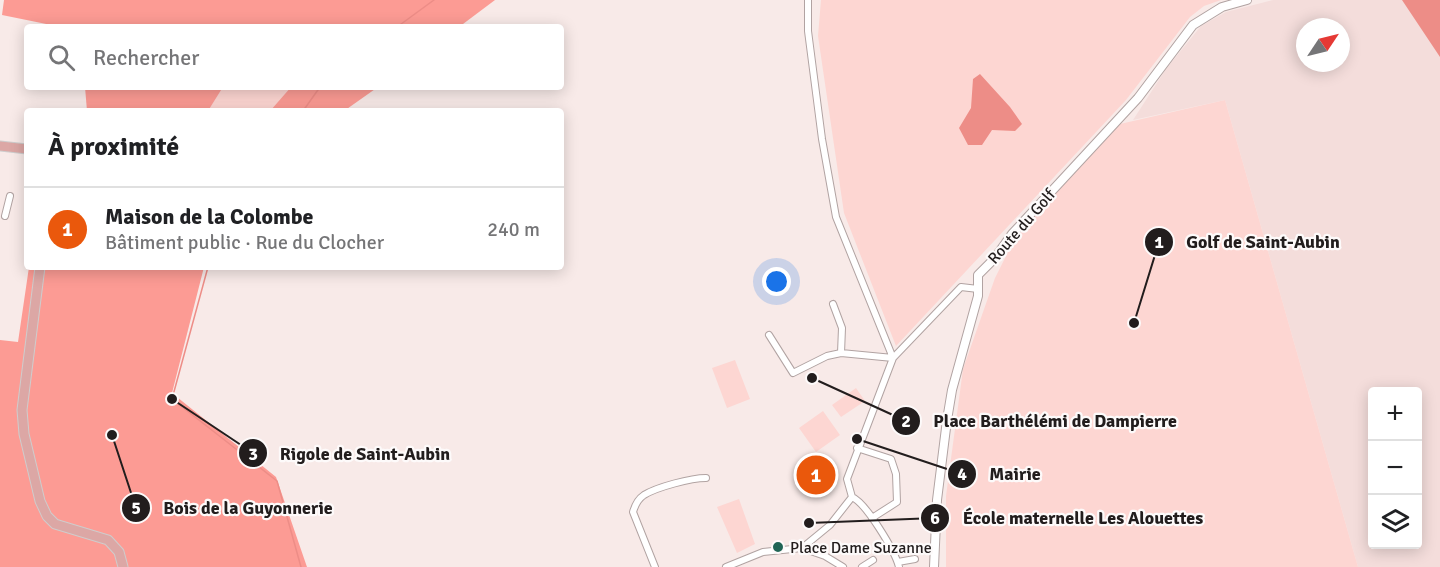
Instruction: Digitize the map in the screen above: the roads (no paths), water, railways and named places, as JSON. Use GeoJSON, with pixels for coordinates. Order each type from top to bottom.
{"type":"FeatureCollection","features":[{"type":"Feature","properties":{"kind":"main road"},"geometry":{"type":"LineString","coordinates":[[0,146],[24,149]]}},
{"type":"Feature","properties":{"kind":"main road"},"geometry":{"type":"LineString","coordinates":[[40,270],[22,410],[24,434],[40,501],[44,512],[56,524],[108,540],[119,552],[123,567]]}},
{"type":"Feature","properties":{"kind":"street"},"geometry":{"type":"LineString","coordinates":[[808,0],[808,31],[822,139],[836,217],[893,358]]}},
{"type":"Feature","properties":{"kind":"street","name":"Route du Golf"},"geometry":{"type":"LineString","coordinates":[[934,567],[937,500],[950,400],[978,288],[978,275],[995,258],[1012,234],[1138,98],[1193,25],[1222,7],[1247,0]]}},
{"type":"Feature","properties":{"kind":"street"},"geometry":{"type":"LineString","coordinates":[[5,216],[3,207],[10,196]]}},
{"type":"Feature","properties":{"kind":"street"},"geometry":{"type":"LineString","coordinates":[[915,559],[899,565],[872,518],[858,500],[852,497],[847,479],[893,358],[961,287],[978,288]]}},
{"type":"Feature","properties":{"kind":"street"},"geometry":{"type":"LineString","coordinates":[[833,304],[842,328],[841,353]]}},
{"type":"Feature","properties":{"kind":"street"},"geometry":{"type":"LineString","coordinates":[[769,335],[793,373],[826,356],[841,353],[893,358]]}},
{"type":"Feature","properties":{"kind":"street"},"geometry":{"type":"LineString","coordinates":[[857,448],[891,459],[896,474],[897,502],[872,518]]}},
{"type":"Feature","properties":{"kind":"street"},"geometry":{"type":"LineString","coordinates":[[655,567],[633,512],[636,503],[644,495],[694,478],[706,478]]}},
{"type":"Feature","properties":{"kind":"street"},"geometry":{"type":"LineString","coordinates":[[801,548],[830,525],[852,497]]}},
{"type":"Feature","properties":{"kind":"street"},"geometry":{"type":"LineString","coordinates":[[726,567],[763,552],[801,548],[843,567]]}},
{"type":"Feature","properties":{"kind":"street"},"geometry":{"type":"LineString","coordinates":[[862,567],[873,560]]}},
{"type":"Feature","properties":{"kind":"waterway"},"geometry":{"type":"LineString","coordinates":[[401,24],[434,0]]}},
{"type":"Feature","properties":{"kind":"waterway"},"geometry":{"type":"LineString","coordinates":[[305,108],[318,90]]}},
{"type":"Feature","properties":{"kind":"waterway"},"geometry":{"type":"LineString","coordinates":[[207,270],[172,399],[277,481],[301,567]]}},
{"type":"Feature","properties":{"kind":"place","name":"Golf de Saint-Aubin"},"geometry":{"type":"Point","coordinates":[1134,323]}},
{"type":"Feature","properties":{"kind":"place","name":"Place Barthélémi de Dampierre"},"geometry":{"type":"Point","coordinates":[812,378]}},
{"type":"Feature","properties":{"kind":"place","name":"Rigole de Saint-Aubin"},"geometry":{"type":"Point","coordinates":[172,399]}},
{"type":"Feature","properties":{"kind":"place","name":"Bois de la Guyonnerie"},"geometry":{"type":"Point","coordinates":[112,435]}},
{"type":"Feature","properties":{"kind":"place","name":"Mairie"},"geometry":{"type":"Point","coordinates":[857,439]}},
{"type":"Feature","properties":{"kind":"place","name":"Maison de la Colombe"},"geometry":{"type":"Point","coordinates":[816,475]}},
{"type":"Feature","properties":{"kind":"place","name":"École maternelle Les Alouettes"},"geometry":{"type":"Point","coordinates":[809,523]}},
{"type":"Feature","properties":{"kind":"place","name":"Place Dame Suzanne"},"geometry":{"type":"Point","coordinates":[778,547]}}]}
